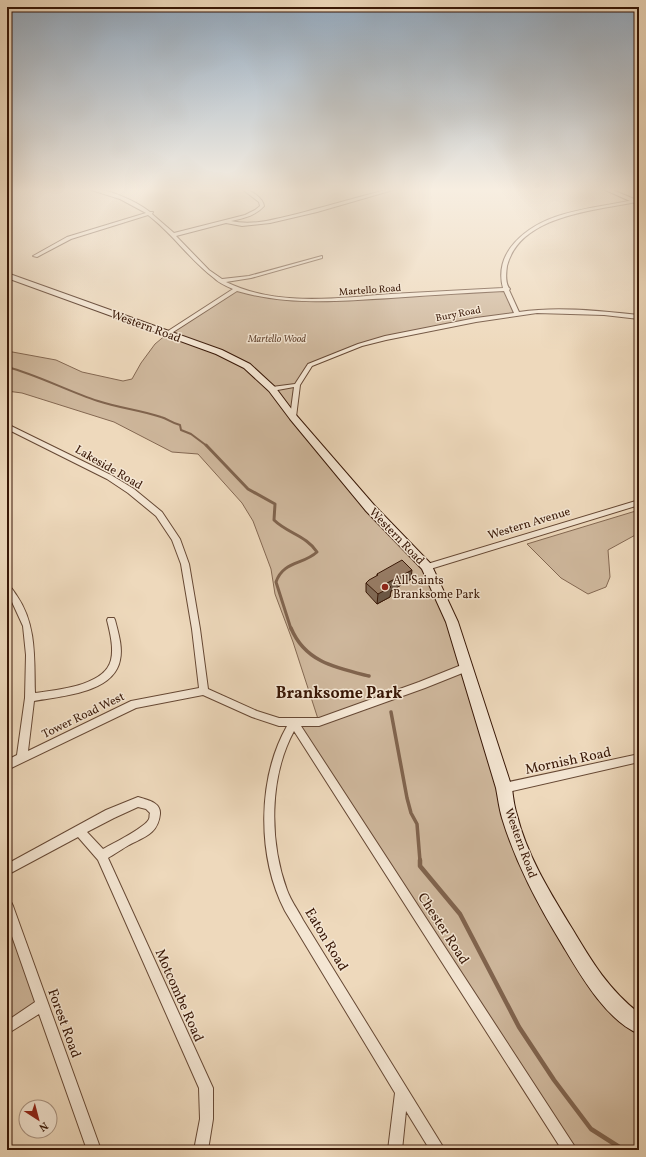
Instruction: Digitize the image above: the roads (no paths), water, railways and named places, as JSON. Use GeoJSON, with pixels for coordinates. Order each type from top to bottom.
{"type":"FeatureCollection","features":[{"type":"Feature","properties":{"kind":"street"},"geometry":{"type":"LineString","coordinates":[[35,256],[60,243]]}},
{"type":"Feature","properties":{"kind":"street","name":"Martello Road"},"geometry":{"type":"LineString","coordinates":[[181,243],[204,267],[221,281],[236,289],[267,297],[324,301],[506,289]]}},
{"type":"Feature","properties":{"kind":"street"},"geometry":{"type":"LineString","coordinates":[[517,243],[509,254],[504,270],[504,283],[517,313]]}},
{"type":"Feature","properties":{"kind":"street"},"geometry":{"type":"LineString","coordinates":[[221,281],[250,277],[320,257]]}},
{"type":"Feature","properties":{"kind":"street","name":"Western Road"},"geometry":{"type":"LineString","coordinates":[[7,275],[219,352],[247,366],[272,389],[293,417],[370,508],[418,556],[427,567],[445,604],[467,667],[504,788],[509,816],[523,855],[542,895],[593,980],[621,1011],[639,1025]]}},
{"type":"Feature","properties":{"kind":"street"},"geometry":{"type":"LineString","coordinates":[[167,334],[236,289]]}},
{"type":"Feature","properties":{"kind":"street","name":"Bury Road"},"geometry":{"type":"LineString","coordinates":[[293,417],[297,385],[310,366],[328,356],[360,345],[450,325],[517,313],[537,311],[571,311],[639,317]]}},
{"type":"Feature","properties":{"kind":"street"},"geometry":{"type":"LineString","coordinates":[[272,389],[297,385]]}},
{"type":"Feature","properties":{"kind":"street","name":"Lakeside Road"},"geometry":{"type":"LineString","coordinates":[[7,426],[109,477],[131,491],[159,514],[176,539],[185,564],[196,628],[204,691]]}},
{"type":"Feature","properties":{"kind":"street","name":"Western Avenue"},"geometry":{"type":"LineString","coordinates":[[427,567],[639,502]]}},
{"type":"Feature","properties":{"kind":"street"},"geometry":{"type":"LineString","coordinates":[[7,588],[16,601],[27,626],[30,655],[30,698],[22,757]]}},
{"type":"Feature","properties":{"kind":"street"},"geometry":{"type":"LineString","coordinates":[[30,698],[89,686],[106,677],[116,662],[116,640],[111,620]]}},
{"type":"Feature","properties":{"kind":"street"},"geometry":{"type":"LineString","coordinates":[[204,691],[255,714],[279,722],[319,722],[467,667]]}},
{"type":"Feature","properties":{"kind":"street","name":"Tower Road West"},"geometry":{"type":"LineString","coordinates":[[7,765],[134,704],[204,691]]}},
{"type":"Feature","properties":{"kind":"street","name":"Eaton Road"},"geometry":{"type":"LineString","coordinates":[[294,723],[284,738],[272,778],[269,833],[282,890],[299,924],[438,1150]]}},
{"type":"Feature","properties":{"kind":"street","name":"Chester Road"},"geometry":{"type":"LineString","coordinates":[[294,723],[570,1150]]}},
{"type":"Feature","properties":{"kind":"street","name":"Mornish Road"},"geometry":{"type":"LineString","coordinates":[[504,788],[639,758]]}},
{"type":"Feature","properties":{"kind":"street"},"geometry":{"type":"LineString","coordinates":[[7,870],[110,814],[138,802],[149,805],[155,811],[154,822],[146,831],[124,842],[102,856]]}},
{"type":"Feature","properties":{"kind":"street","name":"Motcombe Road"},"geometry":{"type":"LineString","coordinates":[[79,831],[102,856],[206,1088],[208,1111],[206,1131],[201,1150]]}},
{"type":"Feature","properties":{"kind":"street","name":"Forest Road"},"geometry":{"type":"LineString","coordinates":[[7,906],[94,1150]]}},
{"type":"Feature","properties":{"kind":"street"},"geometry":{"type":"LineString","coordinates":[[7,1028],[42,1005]]}},
{"type":"Feature","properties":{"kind":"street"},"geometry":{"type":"LineString","coordinates":[[396,1150],[402,1093]]}},
{"type":"Feature","properties":{"kind":"waterway"},"geometry":{"type":"LineString","coordinates":[[7,367],[30,374],[98,401],[163,418],[180,425],[181,430],[191,434],[207,446]]}},
{"type":"Feature","properties":{"kind":"waterway"},"geometry":{"type":"LineString","coordinates":[[207,446],[248,489],[275,504],[274,520],[308,542],[317,552],[283,570],[276,582],[291,629]]}},
{"type":"Feature","properties":{"kind":"waterway"},"geometry":{"type":"LineString","coordinates":[[291,628],[304,649],[313,656],[323,662],[345,670],[369,676]]}},
{"type":"Feature","properties":{"kind":"waterway"},"geometry":{"type":"LineString","coordinates":[[391,712],[407,798],[411,813],[417,824],[420,861]]}},
{"type":"Feature","properties":{"kind":"waterway"},"geometry":{"type":"LineString","coordinates":[[420,861],[420,866],[460,914],[519,1027],[554,1080],[591,1129],[624,1150]]}},
{"type":"Feature","properties":{"kind":"place","name":"All Saints Branksome Park"},"geometry":{"type":"Point","coordinates":[385,587]}},
{"type":"Feature","properties":{"kind":"district","name":"Branksome Park"},"geometry":{"type":"Point","coordinates":[339,692]}},
{"type":"Feature","properties":{"kind":"park label","name":"Martello Wood"},"geometry":{"type":"Point","coordinates":[277,338]}}]}
